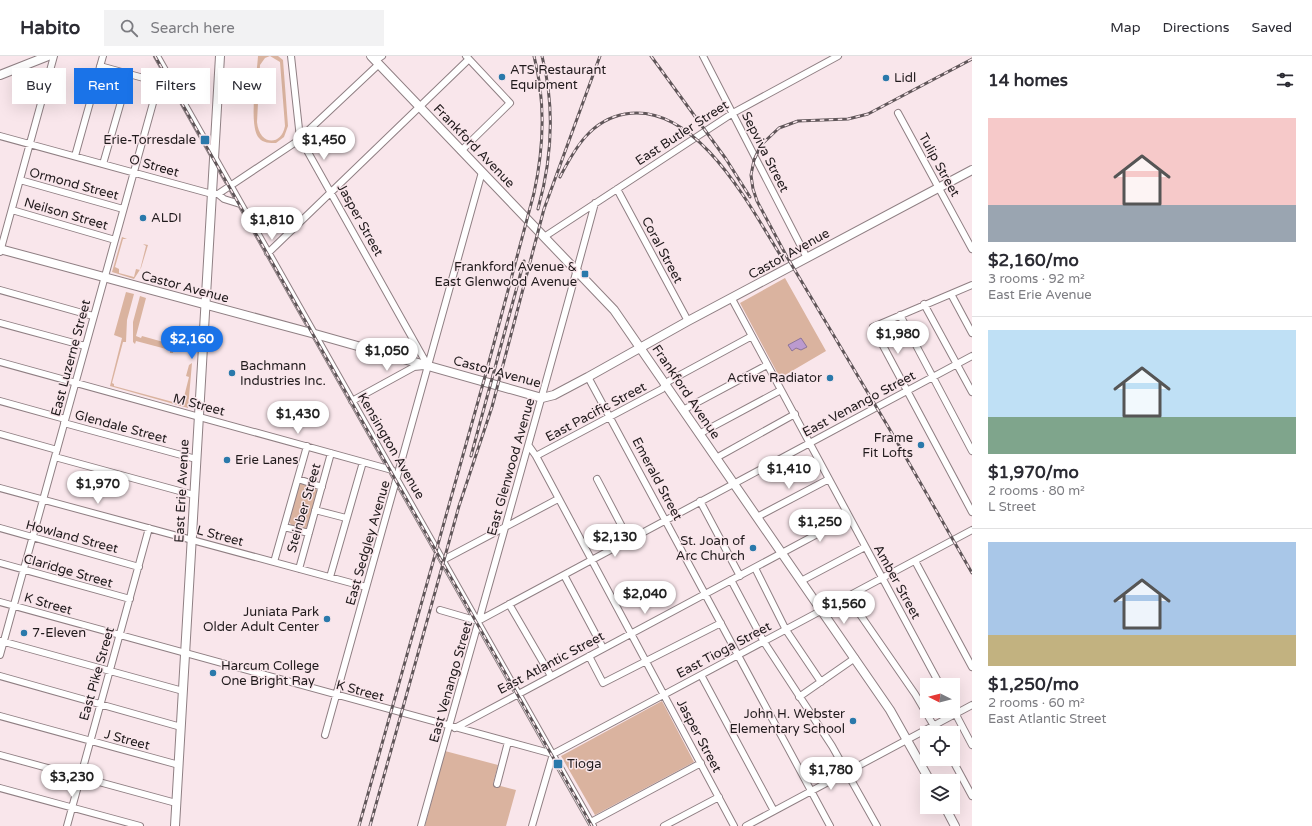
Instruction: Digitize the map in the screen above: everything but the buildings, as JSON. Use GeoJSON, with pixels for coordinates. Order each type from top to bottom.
{"type":"FeatureCollection","features":[{"type":"Feature","properties":{"kind":"main road"},"geometry":{"type":"LineString","coordinates":[[0,75],[48,56]]}},
{"type":"Feature","properties":{"kind":"main road","name":"East Erie Avenue"},"geometry":{"type":"LineString","coordinates":[[175,826],[205,305],[215,194],[214,157],[220,56]]}},
{"type":"Feature","properties":{"kind":"main road","name":"Frankford Avenue"},"geometry":{"type":"LineString","coordinates":[[377,59],[461,151],[614,310],[890,710],[926,774]]}},
{"type":"Feature","properties":{"kind":"main road","name":"Castor Avenue"},"geometry":{"type":"LineString","coordinates":[[0,250],[315,334],[542,398],[554,395],[688,321],[732,299],[972,170]]}},
{"type":"Feature","properties":{"kind":"main road"},"geometry":{"type":"LineString","coordinates":[[949,814],[955,826]]}},
{"type":"Feature","properties":{"kind":"street"},"geometry":{"type":"LineString","coordinates":[[0,250],[54,56]]}},
{"type":"Feature","properties":{"kind":"street"},"geometry":{"type":"LineString","coordinates":[[75,156],[103,56]]}},
{"type":"Feature","properties":{"kind":"street","name":"Kensington Avenue"},"geometry":{"type":"LineString","coordinates":[[157,56],[592,824]]}},
{"type":"Feature","properties":{"kind":"street","name":"Jasper Street"},"geometry":{"type":"LineString","coordinates":[[292,56],[300,138],[428,366]]}},
{"type":"Feature","properties":{"kind":"street","name":"Sepviva Street"},"geometry":{"type":"LineString","coordinates":[[703,56],[807,258]]}},
{"type":"Feature","properties":{"kind":"street","name":"East Butler Street"},"geometry":{"type":"LineString","coordinates":[[544,237],[733,113],[838,56]]}},
{"type":"Feature","properties":{"kind":"street"},"geometry":{"type":"LineString","coordinates":[[268,253],[332,193],[468,58],[510,103],[461,151]]}},
{"type":"Feature","properties":{"kind":"street"},"geometry":{"type":"LineString","coordinates":[[215,194],[231,187],[300,138],[377,59]]}},
{"type":"Feature","properties":{"kind":"street"},"geometry":{"type":"LineString","coordinates":[[100,66],[107,68]]}},
{"type":"Feature","properties":{"kind":"street"},"geometry":{"type":"LineString","coordinates":[[104,164],[121,104]]}},
{"type":"Feature","properties":{"kind":"street","name":"East Luzerne Street"},"geometry":{"type":"LineString","coordinates":[[0,655],[2,642],[14,606],[152,104]]}},
{"type":"Feature","properties":{"kind":"street","name":"Tulip Street"},"geometry":{"type":"LineString","coordinates":[[898,113],[972,249]]}},
{"type":"Feature","properties":{"kind":"street","name":"O Street"},"geometry":{"type":"LineString","coordinates":[[0,136],[215,194],[224,199],[240,204]]}},
{"type":"Feature","properties":{"kind":"street","name":"East Sedgley Avenue"},"geometry":{"type":"LineString","coordinates":[[325,735],[482,172]]}},
{"type":"Feature","properties":{"kind":"street","name":"Ormond Street"},"geometry":{"type":"LineString","coordinates":[[20,180],[123,209]]}},
{"type":"Feature","properties":{"kind":"street","name":"Coral Street"},"geometry":{"type":"LineString","coordinates":[[617,189],[688,321]]}},
{"type":"Feature","properties":{"kind":"street","name":"East Glenwood Avenue"},"geometry":{"type":"LineString","coordinates":[[478,621],[529,446],[595,203]]}},
{"type":"Feature","properties":{"kind":"street","name":"Neilson Street"},"geometry":{"type":"LineString","coordinates":[[12,210],[115,240]]}},
{"type":"Feature","properties":{"kind":"street"},"geometry":{"type":"LineString","coordinates":[[972,285],[924,304],[873,327],[972,512]]}},
{"type":"Feature","properties":{"kind":"street"},"geometry":{"type":"LineString","coordinates":[[0,290],[93,316]]}},
{"type":"Feature","properties":{"kind":"street"},"geometry":{"type":"LineString","coordinates":[[951,294],[972,333]]}},
{"type":"Feature","properties":{"kind":"street","name":"Amber Street"},"geometry":{"type":"LineString","coordinates":[[732,299],[936,678]]}},
{"type":"Feature","properties":{"kind":"street"},"geometry":{"type":"LineString","coordinates":[[924,304],[972,392]]}},
{"type":"Feature","properties":{"kind":"street"},"geometry":{"type":"LineString","coordinates":[[900,315],[972,451]]}},
{"type":"Feature","properties":{"kind":"street"},"geometry":{"type":"LineString","coordinates":[[0,323],[85,346]]}},
{"type":"Feature","properties":{"kind":"street","name":"East Pacific Street"},"geometry":{"type":"LineString","coordinates":[[536,456],[666,386],[669,381],[752,336]]}},
{"type":"Feature","properties":{"kind":"street","name":"East Venango Street"},"geometry":{"type":"LineString","coordinates":[[421,826],[452,727],[478,621],[972,356]]}},
{"type":"Feature","properties":{"kind":"street","name":"M Street"},"geometry":{"type":"LineString","coordinates":[[0,362],[392,470]]}},
{"type":"Feature","properties":{"kind":"street"},"geometry":{"type":"LineString","coordinates":[[683,410],[767,365]]}},
{"type":"Feature","properties":{"kind":"street"},"geometry":{"type":"LineString","coordinates":[[352,402],[414,367],[428,366]]}},
{"type":"Feature","properties":{"kind":"street","name":"Emerald Street"},"geometry":{"type":"LineString","coordinates":[[588,376],[667,520],[705,594],[812,791],[829,826]]}},
{"type":"Feature","properties":{"kind":"street"},"geometry":{"type":"LineString","coordinates":[[700,434],[781,390]]}},
{"type":"Feature","properties":{"kind":"street","name":"Glendale Street"},"geometry":{"type":"LineString","coordinates":[[0,401],[196,459]]}},
{"type":"Feature","properties":{"kind":"street"},"geometry":{"type":"LineString","coordinates":[[716,458],[795,414]]}},
{"type":"Feature","properties":{"kind":"street"},"geometry":{"type":"LineString","coordinates":[[0,434],[57,450]]}},
{"type":"Feature","properties":{"kind":"street"},"geometry":{"type":"LineString","coordinates":[[274,562],[307,446]]}},
{"type":"Feature","properties":{"kind":"street","name":"Jasper Street"},"geometry":{"type":"LineString","coordinates":[[529,446],[536,456],[632,633],[734,826]]}},
{"type":"Feature","properties":{"kind":"street","name":"Steinber Street"},"geometry":{"type":"LineString","coordinates":[[299,569],[331,453]]}},
{"type":"Feature","properties":{"kind":"street"},"geometry":{"type":"LineString","coordinates":[[55,457],[194,495]]}},
{"type":"Feature","properties":{"kind":"street"},"geometry":{"type":"LineString","coordinates":[[330,577],[363,462]]}},
{"type":"Feature","properties":{"kind":"street"},"geometry":{"type":"LineString","coordinates":[[298,479],[322,487]]}},
{"type":"Feature","properties":{"kind":"street"},"geometry":{"type":"LineString","coordinates":[[597,479],[629,540]]}},
{"type":"Feature","properties":{"kind":"street"},"geometry":{"type":"LineString","coordinates":[[757,517],[829,479]]}},
{"type":"Feature","properties":{"kind":"street","name":"L Street"},"geometry":{"type":"LineString","coordinates":[[0,488],[366,586]]}},
{"type":"Feature","properties":{"kind":"street"},"geometry":{"type":"LineString","coordinates":[[443,560],[558,498]]}},
{"type":"Feature","properties":{"kind":"street"},"geometry":{"type":"LineString","coordinates":[[700,501],[740,576]]}},
{"type":"Feature","properties":{"kind":"street"},"geometry":{"type":"LineString","coordinates":[[315,510],[346,518]]}},
{"type":"Feature","properties":{"kind":"street","name":"East Atlantic Street"},"geometry":{"type":"LineString","coordinates":[[452,727],[518,694],[849,518]]}},
{"type":"Feature","properties":{"kind":"street"},"geometry":{"type":"LineString","coordinates":[[284,527],[309,533]]}},
{"type":"Feature","properties":{"kind":"street","name":"Howland Street"},"geometry":{"type":"LineString","coordinates":[[0,528],[139,567]]}},
{"type":"Feature","properties":{"kind":"street","name":"East Pike Street"},"geometry":{"type":"LineString","coordinates":[[67,826],[149,528]]}},
{"type":"Feature","properties":{"kind":"street","name":"East Tioga Street"},"geometry":{"type":"LineString","coordinates":[[553,754],[972,530]]}},
{"type":"Feature","properties":{"kind":"street"},"geometry":{"type":"LineString","coordinates":[[801,581],[865,547]]}},
{"type":"Feature","properties":{"kind":"street"},"geometry":{"type":"LineString","coordinates":[[915,561],[972,667]]}},
{"type":"Feature","properties":{"kind":"street","name":"Claridge Street"},"geometry":{"type":"LineString","coordinates":[[0,563],[130,599]]}},
{"type":"Feature","properties":{"kind":"street"},"geometry":{"type":"LineString","coordinates":[[755,568],[786,630],[821,682]]}},
{"type":"Feature","properties":{"kind":"street"},"geometry":{"type":"LineString","coordinates":[[564,575],[603,648]]}},
{"type":"Feature","properties":{"kind":"street"},"geometry":{"type":"LineString","coordinates":[[731,580],[764,642],[832,746],[877,826]]}},
{"type":"Feature","properties":{"kind":"street"},"geometry":{"type":"LineString","coordinates":[[848,597],[915,694],[934,726],[945,718]]}},
{"type":"Feature","properties":{"kind":"street","name":"K Street"},"geometry":{"type":"LineString","coordinates":[[0,602],[336,696],[553,754]]}},
{"type":"Feature","properties":{"kind":"street"},"geometry":{"type":"LineString","coordinates":[[510,604],[551,676]]}},
{"type":"Feature","properties":{"kind":"street"},"geometry":{"type":"LineString","coordinates":[[440,610],[478,621]]}},
{"type":"Feature","properties":{"kind":"street"},"geometry":{"type":"LineString","coordinates":[[589,656],[603,683],[721,623]]}},
{"type":"Feature","properties":{"kind":"street"},"geometry":{"type":"LineString","coordinates":[[2,642],[183,692]]}},
{"type":"Feature","properties":{"kind":"street"},"geometry":{"type":"LineString","coordinates":[[799,697],[855,658]]}},
{"type":"Feature","properties":{"kind":"street"},"geometry":{"type":"LineString","coordinates":[[701,675],[774,811]]}},
{"type":"Feature","properties":{"kind":"street"},"geometry":{"type":"LineString","coordinates":[[0,676],[181,727]]}},
{"type":"Feature","properties":{"kind":"street"},"geometry":{"type":"LineString","coordinates":[[960,710],[972,705]]}},
{"type":"Feature","properties":{"kind":"street","name":"J Street"},"geometry":{"type":"LineString","coordinates":[[0,716],[179,765]]}},
{"type":"Feature","properties":{"kind":"street"},"geometry":{"type":"LineString","coordinates":[[957,718],[972,745]]}},
{"type":"Feature","properties":{"kind":"street"},"geometry":{"type":"LineString","coordinates":[[746,826],[920,733]]}},
{"type":"Feature","properties":{"kind":"street"},"geometry":{"type":"LineString","coordinates":[[497,784],[508,742]]}},
{"type":"Feature","properties":{"kind":"street"},"geometry":{"type":"LineString","coordinates":[[532,826],[553,754]]}},
{"type":"Feature","properties":{"kind":"street"},"geometry":{"type":"LineString","coordinates":[[0,755],[176,803]]}},
{"type":"Feature","properties":{"kind":"street"},"geometry":{"type":"LineString","coordinates":[[592,824],[701,763]]}},
{"type":"Feature","properties":{"kind":"street"},"geometry":{"type":"LineString","coordinates":[[956,766],[972,796]]}},
{"type":"Feature","properties":{"kind":"street"},"geometry":{"type":"LineString","coordinates":[[0,788],[140,826]]}},
{"type":"Feature","properties":{"kind":"street"},"geometry":{"type":"LineString","coordinates":[[664,826],[719,797]]}},
{"type":"Feature","properties":{"kind":"shaded area"},"geometry":{"type":"Polygon","coordinates":[[[258,56],[270,56],[265,58],[260,65],[260,68],[257,68],[258,56]]]}},
{"type":"Feature","properties":{"kind":"shaded area"},"geometry":{"type":"Polygon","coordinates":[[[270,56],[278,56],[283,60],[288,126],[284,137],[276,143],[262,141],[256,132],[254,104],[258,104],[257,122],[259,130],[266,139],[275,140],[283,133],[285,126],[280,62],[270,56]]]}},
{"type":"Feature","properties":{"kind":"shaded area"},"geometry":{"type":"Polygon","coordinates":[[[122,237],[127,239],[123,239],[115,267],[119,269],[119,273],[134,277],[136,269],[140,270],[134,279],[112,272],[122,237]]]}},
{"type":"Feature","properties":{"kind":"shaded area"},"geometry":{"type":"Polygon","coordinates":[[[143,244],[148,245],[141,268],[140,269],[146,246],[143,244]]]}},
{"type":"Feature","properties":{"kind":"shaded area"},"geometry":{"type":"Polygon","coordinates":[[[785,278],[826,351],[780,378],[740,303],[785,278]]]}},
{"type":"Feature","properties":{"kind":"shaded area"},"geometry":{"type":"Polygon","coordinates":[[[126,292],[134,294],[127,320],[126,342],[123,342],[112,383],[114,386],[173,402],[183,401],[189,377],[186,376],[189,365],[192,363],[188,408],[110,386],[122,338],[114,335],[126,292]]]}},
{"type":"Feature","properties":{"kind":"shaded area"},"geometry":{"type":"Polygon","coordinates":[[[140,296],[146,298],[136,336],[141,338],[142,336],[174,345],[173,353],[170,353],[170,350],[136,341],[135,344],[133,342],[133,322],[140,296]]]}},
{"type":"Feature","properties":{"kind":"shaded area"},"geometry":{"type":"Polygon","coordinates":[[[801,338],[807,347],[801,350],[796,348],[792,351],[788,345],[801,338]]]}},
{"type":"Feature","properties":{"kind":"shaded area"},"geometry":{"type":"Polygon","coordinates":[[[300,484],[305,484],[316,488],[318,493],[309,525],[303,529],[292,526],[288,520],[298,486],[300,484]]]}},
{"type":"Feature","properties":{"kind":"shaded area"},"geometry":{"type":"Polygon","coordinates":[[[662,701],[694,762],[595,815],[561,756],[662,701]]]}},
{"type":"Feature","properties":{"kind":"shaded area"},"geometry":{"type":"Polygon","coordinates":[[[445,751],[498,765],[493,784],[516,790],[506,826],[425,826],[445,751]]]}},
{"type":"Feature","properties":{"kind":"railway"},"geometry":{"type":"LineString","coordinates":[[155,56],[592,826]]}},
{"type":"Feature","properties":{"kind":"railway"},"geometry":{"type":"LineString","coordinates":[[359,826],[486,373],[534,193],[542,142],[542,107],[538,73],[534,56]]}},
{"type":"Feature","properties":{"kind":"railway"},"geometry":{"type":"LineString","coordinates":[[538,209],[543,190],[549,152],[550,133],[549,94],[542,56]]}},
{"type":"Feature","properties":{"kind":"railway"},"geometry":{"type":"LineString","coordinates":[[370,826],[459,506],[492,407],[544,209],[600,56]]}},
{"type":"Feature","properties":{"kind":"railway"},"geometry":{"type":"LineString","coordinates":[[651,56],[726,159],[750,197]]}},
{"type":"Feature","properties":{"kind":"railway"},"geometry":{"type":"LineString","coordinates":[[972,59],[868,114],[848,119],[798,121],[779,128],[761,145],[754,160],[751,175],[757,201],[787,257],[893,435],[972,573]]}},
{"type":"Feature","properties":{"kind":"railway"},"geometry":{"type":"LineString","coordinates":[[560,177],[585,137],[593,129],[613,117],[625,114],[651,115],[676,124],[699,142],[720,164],[739,189],[784,261]]}},
{"type":"Feature","properties":{"kind":"railway"},"geometry":{"type":"LineString","coordinates":[[471,456],[524,261]]}},
{"type":"Feature","properties":{"kind":"place","name":"ATS Restaurant Equipment"},"geometry":{"type":"Point","coordinates":[502,77]}},
{"type":"Feature","properties":{"kind":"place","name":"Lidl"},"geometry":{"type":"Point","coordinates":[886,78]}},
{"type":"Feature","properties":{"kind":"place","name":"Erie-Torresdale"},"geometry":{"type":"Point","coordinates":[205,140]}},
{"type":"Feature","properties":{"kind":"place","name":"ALDI"},"geometry":{"type":"Point","coordinates":[143,218]}},
{"type":"Feature","properties":{"kind":"place","name":"Frankford Avenue & East Glenwood Avenue"},"geometry":{"type":"Point","coordinates":[585,274]}},
{"type":"Feature","properties":{"kind":"place","name":"Bachmann Industries Inc."},"geometry":{"type":"Point","coordinates":[232,373]}},
{"type":"Feature","properties":{"kind":"place","name":"Active Radiator"},"geometry":{"type":"Point","coordinates":[830,378]}},
{"type":"Feature","properties":{"kind":"place","name":"Frame Fit Lofts"},"geometry":{"type":"Point","coordinates":[921,445]}},
{"type":"Feature","properties":{"kind":"place","name":"Erie Lanes"},"geometry":{"type":"Point","coordinates":[227,460]}},
{"type":"Feature","properties":{"kind":"place","name":"St. Joan of Arc Church"},"geometry":{"type":"Point","coordinates":[753,548]}},
{"type":"Feature","properties":{"kind":"place","name":"Juniata Park Older Adult Center"},"geometry":{"type":"Point","coordinates":[327,619]}},
{"type":"Feature","properties":{"kind":"place","name":"7-Eleven"},"geometry":{"type":"Point","coordinates":[24,633]}},
{"type":"Feature","properties":{"kind":"place","name":"Harcum College One Bright Ray"},"geometry":{"type":"Point","coordinates":[213,673]}},
{"type":"Feature","properties":{"kind":"place","name":"John H. Webster Elementary School"},"geometry":{"type":"Point","coordinates":[853,721]}},
{"type":"Feature","properties":{"kind":"place","name":"Tioga"},"geometry":{"type":"Point","coordinates":[558,764]}}]}
